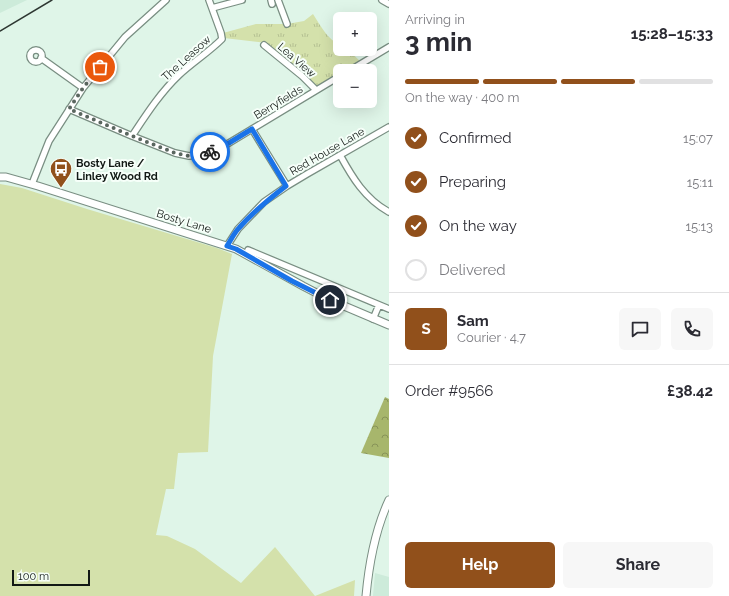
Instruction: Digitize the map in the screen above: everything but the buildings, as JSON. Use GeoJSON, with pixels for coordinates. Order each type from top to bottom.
{"type":"FeatureCollection","features":[{"type":"Feature","properties":{"kind":"main road","name":"Bosty Lane"},"geometry":{"type":"LineString","coordinates":[[0,177],[32,184],[236,249],[296,283],[330,300],[389,325]]}},
{"type":"Feature","properties":{"kind":"main road"},"geometry":{"type":"LineString","coordinates":[[366,596],[373,548],[378,528],[389,500]]}},
{"type":"Feature","properties":{"kind":"street"},"geometry":{"type":"LineString","coordinates":[[32,184],[49,141],[83,88],[125,37],[166,0]]}},
{"type":"Feature","properties":{"kind":"street"},"geometry":{"type":"LineString","coordinates":[[209,0],[212,8],[242,0]]}},
{"type":"Feature","properties":{"kind":"street"},"geometry":{"type":"LineString","coordinates":[[278,0],[287,24]]}},
{"type":"Feature","properties":{"kind":"street"},"geometry":{"type":"LineString","coordinates":[[382,0],[389,4]]}},
{"type":"Feature","properties":{"kind":"street","name":"The Leasow"},"geometry":{"type":"LineString","coordinates":[[132,136],[156,100],[179,75],[222,39],[212,8]]}},
{"type":"Feature","properties":{"kind":"street","name":"Lea View"},"geometry":{"type":"LineString","coordinates":[[264,45],[302,76],[316,90]]}},
{"type":"Feature","properties":{"kind":"street"},"geometry":{"type":"LineString","coordinates":[[377,54],[389,47]]}},
{"type":"Feature","properties":{"kind":"street"},"geometry":{"type":"LineString","coordinates":[[360,64],[373,56]]}},
{"type":"Feature","properties":{"kind":"street"},"geometry":{"type":"LineString","coordinates":[[41,58],[83,88]]}},
{"type":"Feature","properties":{"kind":"street","name":"Berryfields"},"geometry":{"type":"LineString","coordinates":[[69,109],[175,153],[189,156],[203,154],[219,149],[333,80]]}},
{"type":"Feature","properties":{"kind":"street","name":"Red House Lane"},"geometry":{"type":"LineString","coordinates":[[227,246],[238,229],[264,202],[286,186],[389,127]]}},
{"type":"Feature","properties":{"kind":"street"},"geometry":{"type":"LineString","coordinates":[[252,129],[286,186]]}},
{"type":"Feature","properties":{"kind":"street"},"geometry":{"type":"LineString","coordinates":[[340,155],[350,174],[360,188],[381,208],[389,212]]}},
{"type":"Feature","properties":{"kind":"street"},"geometry":{"type":"LineString","coordinates":[[248,250],[389,309]]}},
{"type":"Feature","properties":{"kind":"street"},"geometry":{"type":"LineString","coordinates":[[373,319],[379,305]]}},
{"type":"Feature","properties":{"kind":"shaded area"},"geometry":{"type":"Polygon","coordinates":[[[0,0],[27,0],[0,13],[0,0]]]}},
{"type":"Feature","properties":{"kind":"shaded area"},"geometry":{"type":"Polygon","coordinates":[[[375,573],[389,577],[389,596],[373,596],[375,573]]]}},
{"type":"Feature","properties":{"kind":"green space"},"geometry":{"type":"Polygon","coordinates":[[[313,14],[321,27],[333,41],[333,56],[355,56],[360,61],[356,64],[333,64],[333,78],[317,88],[304,74],[267,43],[224,38],[223,33],[256,24],[287,24],[304,21],[313,14]]]}},
{"type":"Feature","properties":{"kind":"green space"},"geometry":{"type":"Polygon","coordinates":[[[0,184],[22,188],[217,248],[232,254],[213,356],[208,452],[178,453],[174,489],[166,489],[156,535],[167,536],[195,549],[241,583],[275,547],[315,596],[0,596],[0,184]]]}},
{"type":"Feature","properties":{"kind":"green space"},"geometry":{"type":"Polygon","coordinates":[[[385,397],[389,399],[389,458],[361,453],[385,397]]]}},
{"type":"Feature","properties":{"kind":"green space"},"geometry":{"type":"Polygon","coordinates":[[[355,580],[354,596],[315,596],[355,580]]]}},
{"type":"Feature","properties":{"kind":"railway"},"geometry":{"type":"LineString","coordinates":[[0,31],[52,0]]}},
{"type":"Feature","properties":{"kind":"way so far"},"geometry":{"type":"LineString","coordinates":[[100,67],[83,88],[69,109],[175,153],[189,156],[210,152]]}},
{"type":"Feature","properties":{"kind":"place","name":"Bosty Lane / Linley Wood Rd"},"geometry":{"type":"Point","coordinates":[61,188]}},
{"type":"Feature","properties":{"kind":"route"},"geometry":{"type":"LineString","coordinates":[[210,152],[219,149],[252,129],[286,186],[264,202],[248,218],[238,229],[227,246],[236,249],[292,281],[330,300]]}}]}
